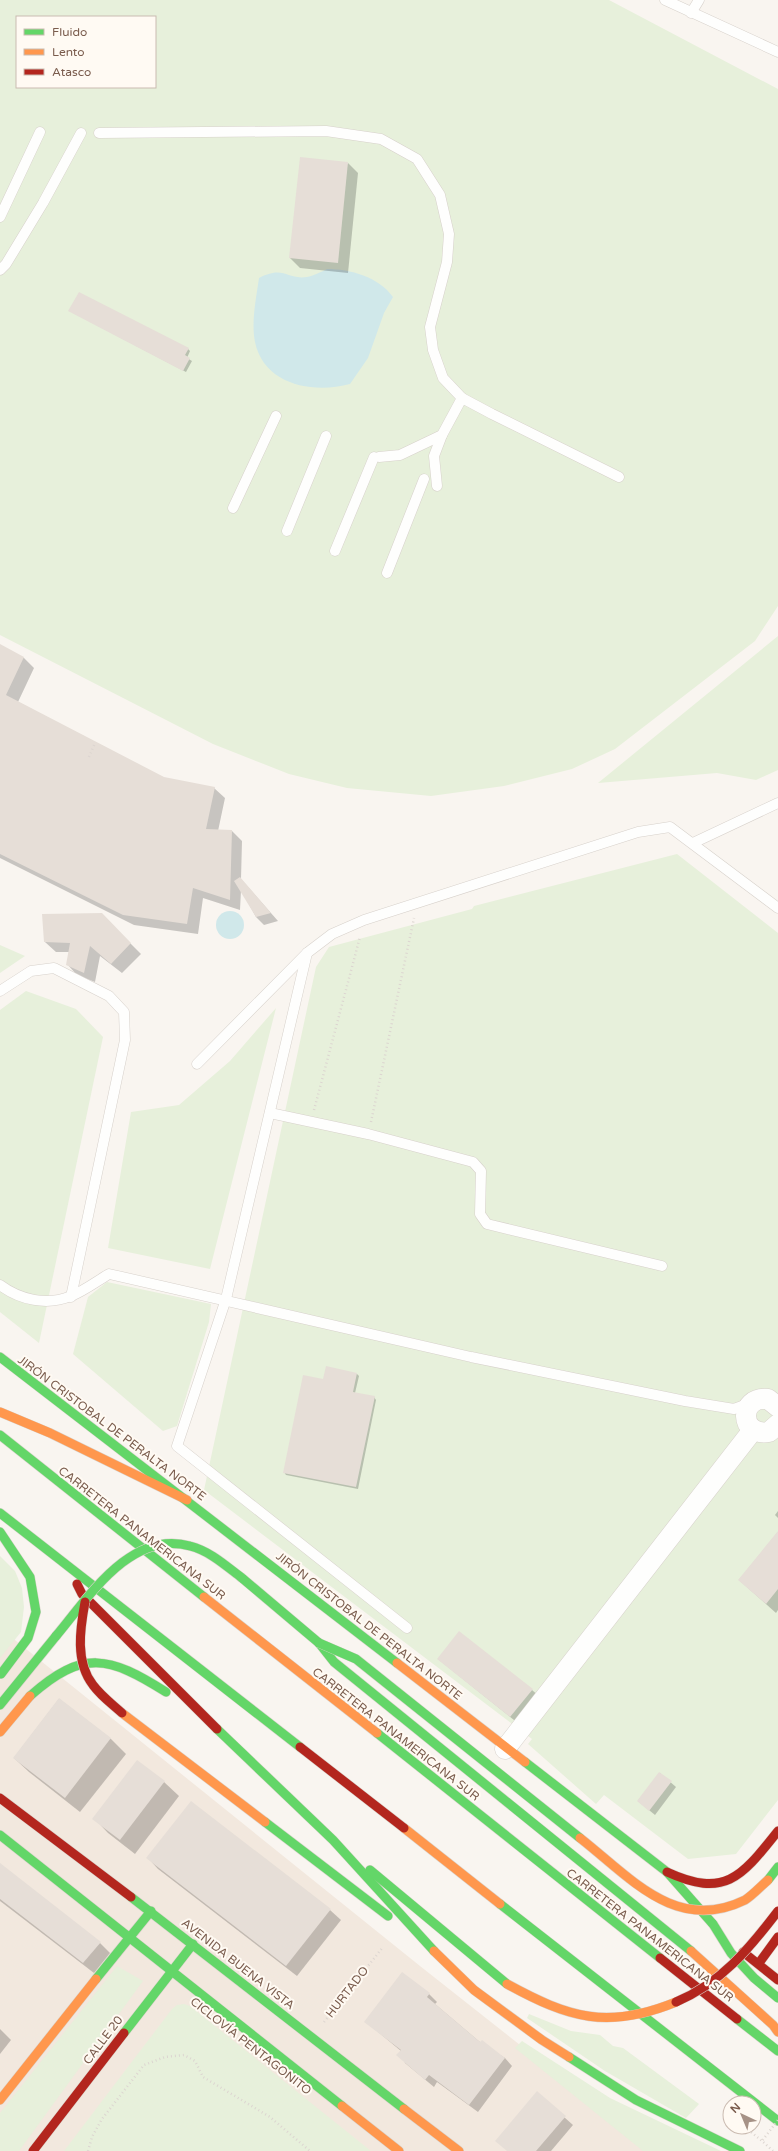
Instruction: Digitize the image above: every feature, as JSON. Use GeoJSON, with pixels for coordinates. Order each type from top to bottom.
{"type":"FeatureCollection","features":[{"type":"Feature","properties":{"kind":"main road","name":"JIRÓN CRISTOBAL DE PERALTA NORTE"},"geometry":{"type":"LineString","coordinates":[[0,1357],[399,1663],[506,1749],[667,1872],[713,1924]]}},
{"type":"Feature","properties":{"kind":"main road"},"geometry":{"type":"LineString","coordinates":[[0,1412],[50,1433],[187,1500]]}},
{"type":"Feature","properties":{"kind":"main road","name":"CARRETERA PANAMERICANA SUR"},"geometry":{"type":"LineString","coordinates":[[0,1435],[778,2051]]}},
{"type":"Feature","properties":{"kind":"main road"},"geometry":{"type":"LineString","coordinates":[[0,1512],[778,2121]]}},
{"type":"Feature","properties":{"kind":"main road"},"geometry":{"type":"LineString","coordinates":[[0,1532],[30,1577],[36,1612],[28,1638],[0,1674]]}},
{"type":"Feature","properties":{"kind":"main road"},"geometry":{"type":"LineString","coordinates":[[0,1704],[114,1568],[126,1559],[150,1548],[167,1545],[186,1545],[200,1549],[217,1559],[319,1643],[334,1662],[686,1946],[773,2025],[778,2032]]}},
{"type":"Feature","properties":{"kind":"main road"},"geometry":{"type":"LineString","coordinates":[[63,1560],[82,1594],[208,1721],[333,1840],[507,1984],[541,2003],[576,2015],[614,2020],[654,2011],[680,2001],[702,1989],[722,1975],[750,1946],[778,1911]]}},
{"type":"Feature","properties":{"kind":"main road"},"geometry":{"type":"LineString","coordinates":[[85,1602],[81,1634],[84,1668],[90,1681],[101,1693],[122,1713],[429,1946]]}},
{"type":"Feature","properties":{"kind":"main road"},"geometry":{"type":"LineString","coordinates":[[319,1643],[356,1659],[649,1893],[670,1905],[694,1910],[719,1910],[746,1899],[768,1880],[778,1866]]}},
{"type":"Feature","properties":{"kind":"main road"},"geometry":{"type":"LineString","coordinates":[[0,1732],[43,1682],[65,1668],[88,1662],[115,1663],[140,1675],[208,1721]]}},
{"type":"Feature","properties":{"kind":"main road","name":"AVENIDA BUENA VISTA"},"geometry":{"type":"LineString","coordinates":[[0,1798],[193,1944],[459,2151]]}},
{"type":"Feature","properties":{"kind":"main road"},"geometry":{"type":"LineString","coordinates":[[667,1872],[696,1883],[712,1885],[733,1878],[741,1872],[778,1831]]}},
{"type":"Feature","properties":{"kind":"main road"},"geometry":{"type":"LineString","coordinates":[[0,1835],[130,1938],[173,1970],[399,2151]]}},
{"type":"Feature","properties":{"kind":"main road"},"geometry":{"type":"LineString","coordinates":[[333,1840],[429,1946],[474,1990],[542,2040],[636,2100],[740,2151]]}},
{"type":"Feature","properties":{"kind":"main road"},"geometry":{"type":"LineString","coordinates":[[0,2100],[151,1912]]}},
{"type":"Feature","properties":{"kind":"main road"},"geometry":{"type":"LineString","coordinates":[[713,1924],[778,1980]]}},
{"type":"Feature","properties":{"kind":"main road"},"geometry":{"type":"LineString","coordinates":[[713,1924],[731,1953],[754,1978],[778,1998]]}},
{"type":"Feature","properties":{"kind":"main road"},"geometry":{"type":"LineString","coordinates":[[759,1963],[778,1937]]}},
{"type":"Feature","properties":{"kind":"main road","name":"CALLE 20"},"geometry":{"type":"LineString","coordinates":[[33,2151],[193,1944]]}},
{"type":"Feature","properties":{"kind":"street"},"geometry":{"type":"LineString","coordinates":[[776,1401],[762,1399],[752,1403],[746,1411],[746,1416],[749,1426],[758,1432],[769,1432],[778,1424]]}},
{"type":"Feature","properties":{"kind":"street"},"geometry":{"type":"LineString","coordinates":[[506,1749],[753,1430]]}},
{"type":"Feature","properties":{"kind":"lane"},"geometry":{"type":"LineString","coordinates":[[665,0],[778,52]]}},
{"type":"Feature","properties":{"kind":"lane"},"geometry":{"type":"LineString","coordinates":[[692,13],[699,0]]}},
{"type":"Feature","properties":{"kind":"lane"},"geometry":{"type":"LineString","coordinates":[[99,132],[326,131],[381,139],[417,159],[440,194],[449,234],[447,262],[430,328],[433,350],[443,378],[462,398],[619,477]]}},
{"type":"Feature","properties":{"kind":"lane"},"geometry":{"type":"LineString","coordinates":[[0,217],[40,132]]}},
{"type":"Feature","properties":{"kind":"lane"},"geometry":{"type":"LineString","coordinates":[[0,270],[6,264],[43,203],[81,133]]}},
{"type":"Feature","properties":{"kind":"lane"},"geometry":{"type":"LineString","coordinates":[[437,486],[434,456],[442,435],[462,398]]}},
{"type":"Feature","properties":{"kind":"lane"},"geometry":{"type":"LineString","coordinates":[[233,508],[276,416]]}},
{"type":"Feature","properties":{"kind":"lane"},"geometry":{"type":"LineString","coordinates":[[335,551],[377,457],[400,455],[442,435]]}},
{"type":"Feature","properties":{"kind":"lane"},"geometry":{"type":"LineString","coordinates":[[287,531],[326,436]]}},
{"type":"Feature","properties":{"kind":"lane"},"geometry":{"type":"LineString","coordinates":[[387,573],[424,479]]}},
{"type":"Feature","properties":{"kind":"lane"},"geometry":{"type":"LineString","coordinates":[[693,843],[778,804]]}},
{"type":"Feature","properties":{"kind":"lane"},"geometry":{"type":"LineString","coordinates":[[197,1064],[307,953],[332,934],[364,920],[638,832],[670,827],[778,908]]}},
{"type":"Feature","properties":{"kind":"lane"},"geometry":{"type":"LineString","coordinates":[[307,953],[226,1299],[177,1446],[407,1628]]}},
{"type":"Feature","properties":{"kind":"lane"},"geometry":{"type":"LineString","coordinates":[[0,991],[31,971],[54,968],[109,996],[124,1012],[125,1040],[71,1297]]}},
{"type":"Feature","properties":{"kind":"lane"},"geometry":{"type":"LineString","coordinates":[[270,1113],[368,1134],[473,1162],[481,1171],[480,1214],[487,1224],[662,1266]]}},
{"type":"Feature","properties":{"kind":"lane"},"geometry":{"type":"LineString","coordinates":[[0,1285],[11,1293],[41,1302],[71,1297],[109,1274],[226,1299],[471,1357],[685,1401],[734,1409],[752,1403]]}},
{"type":"Feature","properties":{"kind":"path"},"geometry":{"type":"LineString","coordinates":[[89,757],[95,743]]}},
{"type":"Feature","properties":{"kind":"path"},"geometry":{"type":"LineString","coordinates":[[368,1134],[417,904]]}},
{"type":"Feature","properties":{"kind":"path"},"geometry":{"type":"LineString","coordinates":[[311,1122],[364,920]]}},
{"type":"Feature","properties":{"kind":"path","name":"HURTADO"},"geometry":{"type":"LineString","coordinates":[[312,2037],[383,1947]]}},
{"type":"Feature","properties":{"kind":"path"},"geometry":{"type":"LineString","coordinates":[[88,2151],[92,2137],[102,2119],[144,2065],[165,2057],[184,2055],[195,2061],[204,2077],[270,2117],[310,2151]]}},
{"type":"Feature","properties":{"kind":"path"},"geometry":{"type":"LineString","coordinates":[[762,2141],[778,2121]]}},
{"type":"Feature","properties":{"kind":"path"},"geometry":{"type":"LineString","coordinates":[[755,2135],[774,2151]]}},
{"type":"Feature","properties":{"kind":"shaded area"},"geometry":{"type":"Polygon","coordinates":[[[0,1628],[420,1966],[553,2071],[672,2151],[0,2151],[0,1628]]]}},
{"type":"Feature","properties":{"kind":"green space"},"geometry":{"type":"Polygon","coordinates":[[[0,0],[609,0],[778,89],[778,606],[755,641],[615,749],[572,769],[504,786],[431,796],[347,788],[289,774],[213,744],[0,635],[0,0]]]}},
{"type":"Feature","properties":{"kind":"green space"},"geometry":{"type":"Polygon","coordinates":[[[778,636],[778,770],[756,780],[717,773],[598,783],[778,636]]]}},
{"type":"Feature","properties":{"kind":"green space"},"geometry":{"type":"Polygon","coordinates":[[[677,854],[778,933],[778,1800],[736,1854],[688,1859],[604,1795],[596,1804],[528,1744],[532,1739],[204,1490],[316,967],[329,947],[472,909],[474,906],[677,854]]]}},
{"type":"Feature","properties":{"kind":"green space"},"geometry":{"type":"Polygon","coordinates":[[[0,945],[25,956],[0,973],[0,945]]]}},
{"type":"Feature","properties":{"kind":"green space"},"geometry":{"type":"Polygon","coordinates":[[[26,991],[76,1009],[103,1037],[39,1343],[0,1312],[0,1010],[26,991]]]}},
{"type":"Feature","properties":{"kind":"green space"},"geometry":{"type":"Polygon","coordinates":[[[276,1008],[210,1269],[108,1248],[131,1112],[179,1105],[230,1061],[276,1008]]]}},
{"type":"Feature","properties":{"kind":"green space"},"geometry":{"type":"Polygon","coordinates":[[[107,1282],[211,1304],[209,1322],[177,1426],[163,1431],[73,1354],[88,1297],[107,1282]]]}},
{"type":"Feature","properties":{"kind":"green space"},"geometry":{"type":"Polygon","coordinates":[[[0,1556],[15,1571],[22,1588],[24,1607],[21,1632],[0,1658],[0,1556]]]}},
{"type":"Feature","properties":{"kind":"green space"},"geometry":{"type":"Polygon","coordinates":[[[117,1966],[143,1981],[19,2151],[0,2151],[0,2113],[117,1966]]]}},
{"type":"Feature","properties":{"kind":"green space"},"geometry":{"type":"Polygon","coordinates":[[[184,2004],[190,2006],[371,2151],[64,2151],[172,2009],[177,2005],[184,2004]]]}},
{"type":"Feature","properties":{"kind":"green space"},"geometry":{"type":"Polygon","coordinates":[[[529,2014],[571,2031],[600,2035],[613,2046],[623,2048],[699,2104],[686,2118],[605,2071],[527,2018],[529,2014]]]}},
{"type":"Feature","properties":{"kind":"green space"},"geometry":{"type":"Polygon","coordinates":[[[522,2041],[610,2098],[721,2151],[643,2151],[515,2048],[522,2041]]]}},
{"type":"Feature","properties":{"kind":"water"},"geometry":{"type":"Polygon","coordinates":[[[327,269],[336,269],[354,273],[372,279],[387,290],[393,297],[384,313],[368,358],[350,384],[321,388],[292,383],[279,377],[268,368],[260,357],[255,342],[254,310],[259,278],[275,273],[294,277],[307,277],[327,269]]]}},
{"type":"Feature","properties":{"kind":"water"},"geometry":{"type":"Polygon","coordinates":[[[230,911],[240,915],[244,925],[240,935],[230,939],[220,935],[216,925],[220,915],[230,911]]]}},
{"type":"Feature","properties":{"kind":"building"},"geometry":{"type":"Polygon","coordinates":[[[300,157],[348,162],[338,263],[289,258],[300,157]]]}},
{"type":"Feature","properties":{"kind":"building"},"geometry":{"type":"Polygon","coordinates":[[[79,292],[189,348],[185,355],[190,358],[183,371],[68,311],[79,292]]]}},
{"type":"Feature","properties":{"kind":"building"},"geometry":{"type":"Polygon","coordinates":[[[0,644],[24,657],[6,695],[164,777],[215,787],[206,829],[232,830],[230,900],[193,888],[187,924],[123,915],[0,854],[0,644]]]}},
{"type":"Feature","properties":{"kind":"building"},"geometry":{"type":"Polygon","coordinates":[[[240,877],[271,913],[256,917],[234,881],[240,877]]]}},
{"type":"Feature","properties":{"kind":"building"},"geometry":{"type":"Polygon","coordinates":[[[102,913],[131,943],[111,964],[90,946],[84,973],[66,965],[70,943],[44,942],[42,914],[102,913]]]}},
{"type":"Feature","properties":{"kind":"building"},"geometry":{"type":"Polygon","coordinates":[[[326,1366],[357,1373],[353,1392],[375,1396],[356,1487],[283,1473],[303,1375],[323,1379],[326,1366]]]}},
{"type":"Feature","properties":{"kind":"building"},"geometry":{"type":"Polygon","coordinates":[[[778,1531],[778,1589],[766,1604],[738,1580],[778,1531]]]}},
{"type":"Feature","properties":{"kind":"building"},"geometry":{"type":"Polygon","coordinates":[[[459,1631],[533,1689],[510,1717],[437,1659],[459,1631]]]}},
{"type":"Feature","properties":{"kind":"building"},"geometry":{"type":"Polygon","coordinates":[[[59,1698],[111,1738],[65,1798],[13,1758],[59,1698]]]}},
{"type":"Feature","properties":{"kind":"building"},"geometry":{"type":"Polygon","coordinates":[[[137,1760],[165,1781],[120,1840],[92,1819],[137,1760]]]}},
{"type":"Feature","properties":{"kind":"building"},"geometry":{"type":"Polygon","coordinates":[[[659,1772],[672,1781],[649,1811],[637,1801],[659,1772]]]}},
{"type":"Feature","properties":{"kind":"building"},"geometry":{"type":"Polygon","coordinates":[[[191,1801],[331,1909],[286,1966],[146,1858],[191,1801]]]}},
{"type":"Feature","properties":{"kind":"building"},"geometry":{"type":"Polygon","coordinates":[[[0,1863],[101,1942],[83,1963],[0,1899],[0,1863]]]}},
{"type":"Feature","properties":{"kind":"building"},"geometry":{"type":"Polygon","coordinates":[[[402,1972],[430,1993],[427,1997],[480,2042],[482,2040],[505,2058],[469,2105],[429,2075],[425,2080],[396,2055],[401,2050],[364,2022],[402,1972]]]}},
{"type":"Feature","properties":{"kind":"building"},"geometry":{"type":"Polygon","coordinates":[[[537,2091],[566,2116],[536,2151],[507,2151],[495,2141],[537,2091]]]}},
{"type":"Feature","properties":{"kind":"traffic: fast"},"geometry":{"type":"LineString","coordinates":[[0,1357],[397,1663]]}},
{"type":"Feature","properties":{"kind":"traffic: fast"},"geometry":{"type":"LineString","coordinates":[[0,1435],[204,1597]]}},
{"type":"Feature","properties":{"kind":"traffic: fast"},"geometry":{"type":"LineString","coordinates":[[0,1513],[300,1747]]}},
{"type":"Feature","properties":{"kind":"traffic: fast"},"geometry":{"type":"LineString","coordinates":[[0,1532],[30,1577],[36,1612],[28,1638],[1,1674]]}},
{"type":"Feature","properties":{"kind":"traffic: fast"},"geometry":{"type":"LineString","coordinates":[[56,1636],[97,1586],[113,1570],[130,1557],[149,1548],[169,1543],[197,1548],[218,1559],[242,1578]]}},
{"type":"Feature","properties":{"kind":"traffic: fast"},"geometry":{"type":"LineString","coordinates":[[242,1578],[319,1643]]}},
{"type":"Feature","properties":{"kind":"traffic: fast"},"geometry":{"type":"LineString","coordinates":[[0,1705],[56,1636]]}},
{"type":"Feature","properties":{"kind":"traffic: fast"},"geometry":{"type":"LineString","coordinates":[[319,1643],[334,1662],[691,1951]]}},
{"type":"Feature","properties":{"kind":"traffic: fast"},"geometry":{"type":"LineString","coordinates":[[319,1643],[356,1659],[580,1838]]}},
{"type":"Feature","properties":{"kind":"traffic: fast"},"geometry":{"type":"LineString","coordinates":[[30,1696],[66,1670],[81,1665],[96,1663],[112,1665],[128,1671],[166,1692]]}},
{"type":"Feature","properties":{"kind":"traffic: fast"},"geometry":{"type":"LineString","coordinates":[[217,1729],[333,1840],[434,1951]]}},
{"type":"Feature","properties":{"kind":"traffic: fast"},"geometry":{"type":"LineString","coordinates":[[377,1733],[660,1958]]}},
{"type":"Feature","properties":{"kind":"traffic: fast"},"geometry":{"type":"LineString","coordinates":[[525,1762],[667,1872],[712,1923]]}},
{"type":"Feature","properties":{"kind":"traffic: fast"},"geometry":{"type":"LineString","coordinates":[[265,1822],[388,1916]]}},
{"type":"Feature","properties":{"kind":"traffic: fast"},"geometry":{"type":"LineString","coordinates":[[0,1835],[342,2106]]}},
{"type":"Feature","properties":{"kind":"traffic: fast"},"geometry":{"type":"LineString","coordinates":[[768,1880],[778,1867]]}},
{"type":"Feature","properties":{"kind":"traffic: fast"},"geometry":{"type":"LineString","coordinates":[[370,1870],[507,1984]]}},
{"type":"Feature","properties":{"kind":"traffic: fast"},"geometry":{"type":"LineString","coordinates":[[131,1897],[404,2109]]}},
{"type":"Feature","properties":{"kind":"traffic: fast"},"geometry":{"type":"LineString","coordinates":[[500,1904],[778,2121]]}},
{"type":"Feature","properties":{"kind":"traffic: fast"},"geometry":{"type":"LineString","coordinates":[[96,1979],[151,1911]]}},
{"type":"Feature","properties":{"kind":"traffic: fast"},"geometry":{"type":"LineString","coordinates":[[713,1924],[731,1953],[754,1978],[778,1998]]}},
{"type":"Feature","properties":{"kind":"traffic: fast"},"geometry":{"type":"LineString","coordinates":[[124,2033],[193,1944]]}},
{"type":"Feature","properties":{"kind":"traffic: fast"},"geometry":{"type":"LineString","coordinates":[[737,2019],[778,2051]]}},
{"type":"Feature","properties":{"kind":"traffic: fast"},"geometry":{"type":"LineString","coordinates":[[569,2057],[636,2100],[740,2151]]}},
{"type":"Feature","properties":{"kind":"traffic: slow"},"geometry":{"type":"LineString","coordinates":[[0,1412],[50,1433],[187,1500]]}},
{"type":"Feature","properties":{"kind":"traffic: slow"},"geometry":{"type":"LineString","coordinates":[[204,1597],[377,1733]]}},
{"type":"Feature","properties":{"kind":"traffic: slow"},"geometry":{"type":"LineString","coordinates":[[397,1663],[525,1762]]}},
{"type":"Feature","properties":{"kind":"traffic: slow"},"geometry":{"type":"LineString","coordinates":[[0,1732],[30,1696]]}},
{"type":"Feature","properties":{"kind":"traffic: slow"},"geometry":{"type":"LineString","coordinates":[[122,1713],[265,1822]]}},
{"type":"Feature","properties":{"kind":"traffic: slow"},"geometry":{"type":"LineString","coordinates":[[404,1828],[500,1904]]}},
{"type":"Feature","properties":{"kind":"traffic: slow"},"geometry":{"type":"LineString","coordinates":[[580,1838],[636,1884],[655,1896],[676,1906],[697,1910],[720,1909],[745,1900],[768,1880]]}},
{"type":"Feature","properties":{"kind":"traffic: slow"},"geometry":{"type":"LineString","coordinates":[[434,1951],[474,1990],[542,2040],[569,2057]]}},
{"type":"Feature","properties":{"kind":"traffic: slow"},"geometry":{"type":"LineString","coordinates":[[691,1951],[773,2025],[778,2032]]}},
{"type":"Feature","properties":{"kind":"traffic: slow"},"geometry":{"type":"LineString","coordinates":[[0,2100],[96,1979]]}},
{"type":"Feature","properties":{"kind":"traffic: slow"},"geometry":{"type":"LineString","coordinates":[[507,1984],[550,2005],[570,2012],[589,2016],[609,2018],[630,2016],[652,2011],[676,2002]]}},
{"type":"Feature","properties":{"kind":"traffic: slow"},"geometry":{"type":"LineString","coordinates":[[342,2106],[399,2151]]}},
{"type":"Feature","properties":{"kind":"traffic: slow"},"geometry":{"type":"LineString","coordinates":[[404,2109],[459,2151]]}},
{"type":"Feature","properties":{"kind":"traffic: jam"},"geometry":{"type":"LineString","coordinates":[[77,1584],[82,1594],[217,1729]]}},
{"type":"Feature","properties":{"kind":"traffic: jam"},"geometry":{"type":"LineString","coordinates":[[85,1602],[80,1645],[83,1666],[87,1676],[96,1689],[122,1713]]}},
{"type":"Feature","properties":{"kind":"traffic: jam"},"geometry":{"type":"LineString","coordinates":[[300,1747],[404,1828]]}},
{"type":"Feature","properties":{"kind":"traffic: jam"},"geometry":{"type":"LineString","coordinates":[[0,1798],[131,1897]]}},
{"type":"Feature","properties":{"kind":"traffic: jam"},"geometry":{"type":"LineString","coordinates":[[667,1872],[687,1880],[704,1883],[719,1883],[743,1871],[778,1831]]}},
{"type":"Feature","properties":{"kind":"traffic: jam"},"geometry":{"type":"LineString","coordinates":[[676,2002],[707,1985],[733,1964],[756,1939],[778,1911]]}},
{"type":"Feature","properties":{"kind":"traffic: jam"},"geometry":{"type":"LineString","coordinates":[[759,1963],[778,1937]]}},
{"type":"Feature","properties":{"kind":"traffic: jam"},"geometry":{"type":"LineString","coordinates":[[743,1952],[778,1980]]}},
{"type":"Feature","properties":{"kind":"traffic: jam"},"geometry":{"type":"LineString","coordinates":[[660,1958],[737,2019]]}},
{"type":"Feature","properties":{"kind":"traffic: jam"},"geometry":{"type":"LineString","coordinates":[[33,2151],[124,2033]]}}]}
